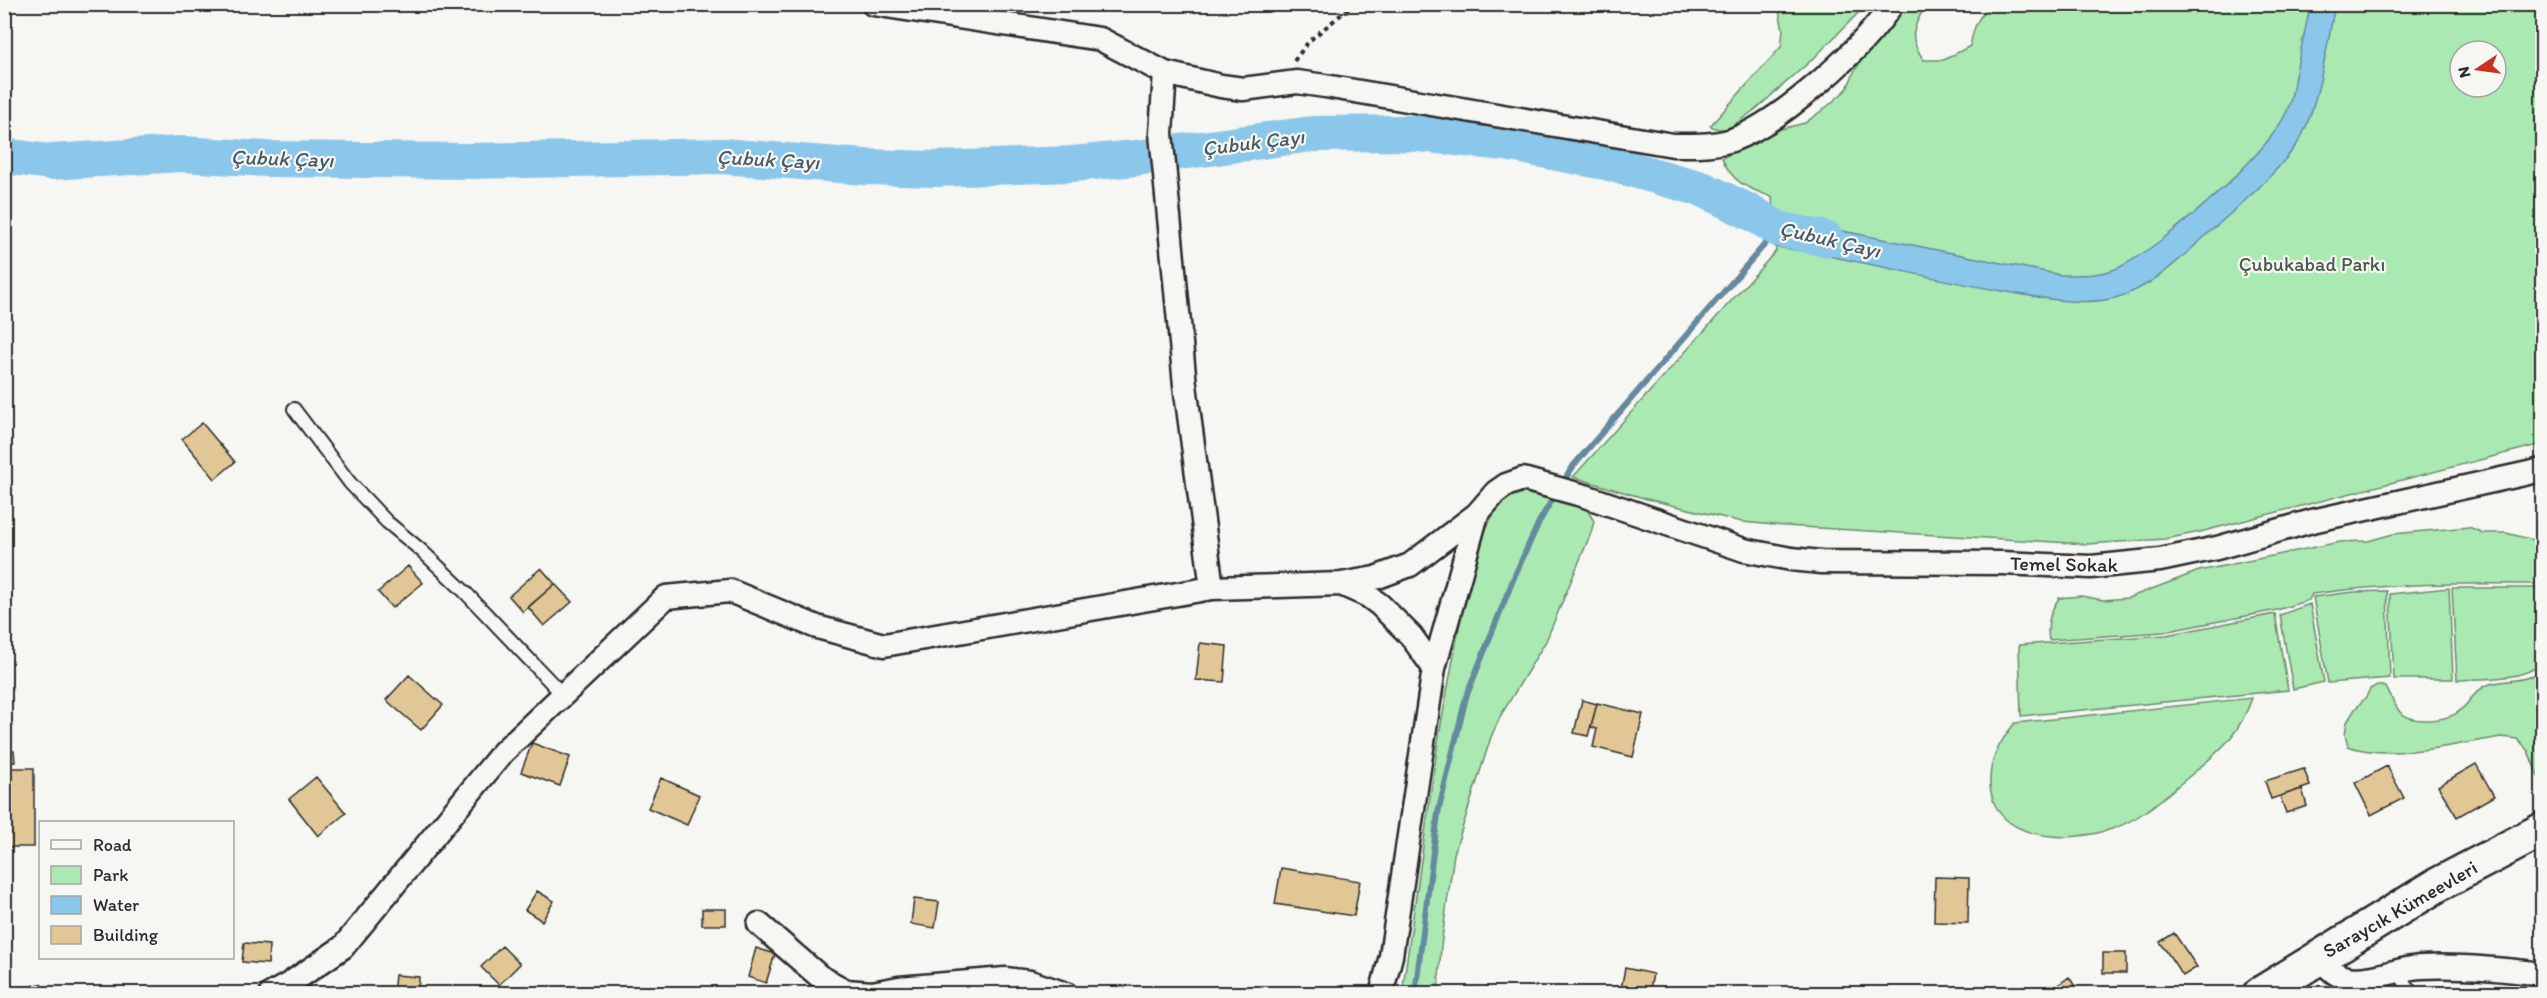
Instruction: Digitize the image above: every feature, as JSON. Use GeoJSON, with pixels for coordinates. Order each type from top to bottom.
{"type":"FeatureCollection","features":[{"type":"Feature","properties":{"kind":"main road","name":"Saraycık Kümeevleri"},"geometry":{"type":"LineString","coordinates":[[2260,993],[2439,884],[2542,830]]}},
{"type":"Feature","properties":{"kind":"street"},"geometry":{"type":"LineString","coordinates":[[873,4],[1100,39],[1165,73],[1243,89],[1298,82],[1673,145],[1714,144],[1730,141],[1748,133],[1819,83],[1861,43],[1892,4]]}},
{"type":"Feature","properties":{"kind":"street"},"geometry":{"type":"LineString","coordinates":[[1165,73],[1161,133],[1185,386],[1212,588]]}},
{"type":"Feature","properties":{"kind":"street","name":"Temel Sokak"},"geometry":{"type":"LineString","coordinates":[[1477,514],[1485,503],[1506,484],[1522,479],[1585,496],[1744,550],[1791,559],[1821,562],[2002,563],[2091,567],[2160,560],[2312,521],[2542,470]]}},
{"type":"Feature","properties":{"kind":"street"},"geometry":{"type":"LineString","coordinates":[[271,993],[289,984],[343,947],[503,752],[666,597],[730,591],[817,627],[884,645],[1212,588],[1341,584],[1375,578],[1410,565],[1477,514]]}},
{"type":"Feature","properties":{"kind":"street"},"geometry":{"type":"LineString","coordinates":[[1381,993],[1391,956],[1434,668],[1477,514]]}},
{"type":"Feature","properties":{"kind":"street"},"geometry":{"type":"LineString","coordinates":[[1341,584],[1368,596],[1380,605],[1411,636],[1434,668]]}},
{"type":"Feature","properties":{"kind":"street"},"geometry":{"type":"LineString","coordinates":[[759,924],[827,982],[846,991],[859,993],[1005,979],[1030,982],[1066,993]]}},
{"type":"Feature","properties":{"kind":"street"},"geometry":{"type":"LineString","coordinates":[[2319,957],[2336,975],[2349,978],[2419,967],[2462,967],[2542,974]]}},
{"type":"Feature","properties":{"kind":"lane"},"geometry":{"type":"LineString","coordinates":[[294,409],[350,483],[387,522],[465,592],[563,694]]}},
{"type":"Feature","properties":{"kind":"lane"},"geometry":{"type":"LineString","coordinates":[[2398,971],[2412,993]]}},
{"type":"Feature","properties":{"kind":"path"},"geometry":{"type":"LineString","coordinates":[[1277,84],[1309,41],[1354,4]]}},
{"type":"Feature","properties":{"kind":"green space"},"geometry":{"type":"Polygon","coordinates":[[[1778,5],[1866,5],[1815,57],[1756,109],[1728,129],[1710,126],[1781,47],[1783,30],[1778,5]]]}},
{"type":"Feature","properties":{"kind":"green space","name":"Çubukabad Parkı"},"geometry":{"type":"Polygon","coordinates":[[[1896,5],[1926,5],[1915,26],[1915,45],[1924,60],[1944,60],[1970,46],[1980,17],[1995,5],[2542,5],[2542,444],[2200,532],[2165,539],[2087,544],[1742,522],[1647,499],[1573,477],[1776,251],[1772,197],[1742,184],[1731,173],[1722,158],[1781,129],[1805,123],[1847,89],[1854,72],[1896,5]]]}},
{"type":"Feature","properties":{"kind":"green space"},"geometry":{"type":"Polygon","coordinates":[[[1516,491],[1586,508],[1594,521],[1546,641],[1501,715],[1491,737],[1454,854],[1441,946],[1438,993],[1402,994],[1439,735],[1464,600],[1480,541],[1498,505],[1516,491]]]}},
{"type":"Feature","properties":{"kind":"green space"},"geometry":{"type":"Polygon","coordinates":[[[2469,527],[2483,533],[2506,533],[2542,542],[2542,584],[2427,584],[2341,590],[2312,594],[2309,600],[2277,610],[2163,632],[2049,640],[2050,618],[2059,598],[2081,596],[2103,600],[2128,598],[2199,571],[2340,542],[2368,541],[2393,534],[2469,527]]]}},
{"type":"Feature","properties":{"kind":"green space"},"geometry":{"type":"Polygon","coordinates":[[[2449,588],[2453,679],[2394,679],[2390,594],[2449,588]]]}},
{"type":"Feature","properties":{"kind":"green space"},"geometry":{"type":"Polygon","coordinates":[[[2452,588],[2542,588],[2542,662],[2525,673],[2514,676],[2457,680],[2452,588]]]}},
{"type":"Feature","properties":{"kind":"green space"},"geometry":{"type":"Polygon","coordinates":[[[2387,591],[2390,678],[2328,683],[2313,597],[2387,591]]]}},
{"type":"Feature","properties":{"kind":"green space"},"geometry":{"type":"Polygon","coordinates":[[[2310,604],[2324,682],[2293,689],[2280,615],[2310,604]]]}},
{"type":"Feature","properties":{"kind":"green space"},"geometry":{"type":"Polygon","coordinates":[[[2275,614],[2288,690],[2021,716],[2019,645],[2166,635],[2275,614]]]}},
{"type":"Feature","properties":{"kind":"green space"},"geometry":{"type":"Polygon","coordinates":[[[2542,668],[2542,786],[2528,751],[2517,739],[2501,737],[2402,752],[2364,750],[2348,746],[2345,734],[2347,722],[2370,689],[2377,685],[2386,687],[2400,712],[2406,716],[2422,720],[2441,719],[2462,709],[2485,686],[2525,678],[2542,668]]]}},
{"type":"Feature","properties":{"kind":"green space"},"geometry":{"type":"Polygon","coordinates":[[[2252,698],[2241,723],[2220,749],[2153,806],[2123,825],[2095,834],[2076,836],[2036,834],[2019,828],[2004,818],[1994,803],[1990,784],[1991,767],[2000,744],[2015,723],[2252,698]]]}},
{"type":"Feature","properties":{"kind":"water"},"geometry":{"type":"Polygon","coordinates":[[[2310,5],[2335,5],[2316,97],[2297,144],[2258,188],[2180,259],[2156,278],[2129,293],[2101,301],[2058,300],[1775,247],[1778,218],[2061,275],[2099,273],[2120,267],[2162,239],[2214,196],[2239,172],[2278,127],[2288,108],[2310,5]]]}},
{"type":"Feature","properties":{"kind":"building"},"geometry":{"type":"Polygon","coordinates":[[[202,423],[235,462],[215,479],[182,439],[202,423]]]}},
{"type":"Feature","properties":{"kind":"building"},"geometry":{"type":"Polygon","coordinates":[[[408,566],[423,583],[392,608],[378,592],[408,566]]]}},
{"type":"Feature","properties":{"kind":"building"},"geometry":{"type":"Polygon","coordinates":[[[541,568],[555,584],[523,612],[509,596],[541,568]]]}},
{"type":"Feature","properties":{"kind":"building"},"geometry":{"type":"Polygon","coordinates":[[[555,584],[572,602],[544,626],[528,607],[555,584]]]}},
{"type":"Feature","properties":{"kind":"building"},"geometry":{"type":"Polygon","coordinates":[[[1200,643],[1227,646],[1224,682],[1196,680],[1200,643]]]}},
{"type":"Feature","properties":{"kind":"building"},"geometry":{"type":"Polygon","coordinates":[[[409,675],[443,705],[421,730],[386,700],[409,675]]]}},
{"type":"Feature","properties":{"kind":"building"},"geometry":{"type":"Polygon","coordinates":[[[1582,700],[1597,704],[1588,736],[1574,733],[1582,700]]]}},
{"type":"Feature","properties":{"kind":"building"},"geometry":{"type":"Polygon","coordinates":[[[1597,703],[1643,714],[1633,757],[1593,747],[1597,729],[1591,727],[1597,703]]]}},
{"type":"Feature","properties":{"kind":"building"},"geometry":{"type":"Polygon","coordinates":[[[532,743],[570,757],[560,786],[521,772],[532,743]]]}},
{"type":"Feature","properties":{"kind":"building"},"geometry":{"type":"Polygon","coordinates":[[[4,751],[14,751],[15,762],[4,763],[4,751]]]}},
{"type":"Feature","properties":{"kind":"building"},"geometry":{"type":"Polygon","coordinates":[[[2476,764],[2494,796],[2457,817],[2438,786],[2476,764]]]}},
{"type":"Feature","properties":{"kind":"building"},"geometry":{"type":"Polygon","coordinates":[[[2387,766],[2404,798],[2371,815],[2355,783],[2387,766]]]}},
{"type":"Feature","properties":{"kind":"building"},"geometry":{"type":"Polygon","coordinates":[[[8,768],[34,768],[34,847],[8,847],[8,768]]]}},
{"type":"Feature","properties":{"kind":"building"},"geometry":{"type":"Polygon","coordinates":[[[2304,769],[2310,786],[2271,799],[2265,781],[2304,769]]]}},
{"type":"Feature","properties":{"kind":"building"},"geometry":{"type":"Polygon","coordinates":[[[316,777],[346,813],[318,836],[289,799],[316,777]]]}},
{"type":"Feature","properties":{"kind":"building"},"geometry":{"type":"Polygon","coordinates":[[[661,778],[699,795],[687,825],[648,808],[661,778]]]}},
{"type":"Feature","properties":{"kind":"building"},"geometry":{"type":"Polygon","coordinates":[[[2302,789],[2307,806],[2286,813],[2280,796],[2302,789]]]}},
{"type":"Feature","properties":{"kind":"building"},"geometry":{"type":"Polygon","coordinates":[[[1281,868],[1360,881],[1354,916],[1275,904],[1281,868]]]}},
{"type":"Feature","properties":{"kind":"building"},"geometry":{"type":"Polygon","coordinates":[[[1935,877],[1969,878],[1968,923],[1934,922],[1935,877]]]}},
{"type":"Feature","properties":{"kind":"building"},"geometry":{"type":"Polygon","coordinates":[[[537,891],[554,901],[542,921],[525,910],[537,891]]]}},
{"type":"Feature","properties":{"kind":"building"},"geometry":{"type":"Polygon","coordinates":[[[914,899],[939,902],[935,928],[911,924],[914,899]]]}},
{"type":"Feature","properties":{"kind":"building"},"geometry":{"type":"Polygon","coordinates":[[[702,909],[726,909],[726,925],[702,925],[702,909]]]}},
{"type":"Feature","properties":{"kind":"building"},"geometry":{"type":"Polygon","coordinates":[[[2174,933],[2197,967],[2183,976],[2160,942],[2174,933]]]}},
{"type":"Feature","properties":{"kind":"building"},"geometry":{"type":"Polygon","coordinates":[[[244,943],[269,945],[268,964],[242,962],[244,943]]]}},
{"type":"Feature","properties":{"kind":"building"},"geometry":{"type":"Polygon","coordinates":[[[502,946],[520,964],[499,985],[481,967],[502,946]]]}},
{"type":"Feature","properties":{"kind":"building"},"geometry":{"type":"Polygon","coordinates":[[[756,948],[775,954],[766,983],[748,977],[756,948]]]}},
{"type":"Feature","properties":{"kind":"building"},"geometry":{"type":"Polygon","coordinates":[[[2103,953],[2126,953],[2126,973],[2103,973],[2103,953]]]}},
{"type":"Feature","properties":{"kind":"building"},"geometry":{"type":"Polygon","coordinates":[[[1625,968],[1653,974],[1649,994],[1620,994],[1625,968]]]}},
{"type":"Feature","properties":{"kind":"building"},"geometry":{"type":"Polygon","coordinates":[[[395,975],[419,977],[418,994],[393,994],[395,975]]]}},
{"type":"Feature","properties":{"kind":"building"},"geometry":{"type":"Polygon","coordinates":[[[2069,977],[2080,994],[2046,994],[2069,977]]]}},
{"type":"Feature","properties":{"kind":"building"},"geometry":{"type":"Polygon","coordinates":[[[41,984],[43,994],[16,994],[16,989],[41,984]]]}},
{"type":"Feature","properties":{"kind":"waterway","name":"Çubuk Çayı"},"geometry":{"type":"LineString","coordinates":[[4,156],[50,162],[181,154],[266,159],[470,161],[722,156],[865,167],[936,169],[1072,164],[1136,158],[1312,134],[1409,133],[1506,143],[1605,162],[1702,189],[1754,214],[1778,229],[1826,239]]}},
{"type":"Feature","properties":{"kind":"waterway"},"geometry":{"type":"LineString","coordinates":[[1561,485],[1574,465],[1778,229]]}},
{"type":"Feature","properties":{"kind":"waterway"},"geometry":{"type":"LineString","coordinates":[[1415,994],[1438,813],[1466,697],[1515,575],[1539,522],[1556,493]]}}]}
